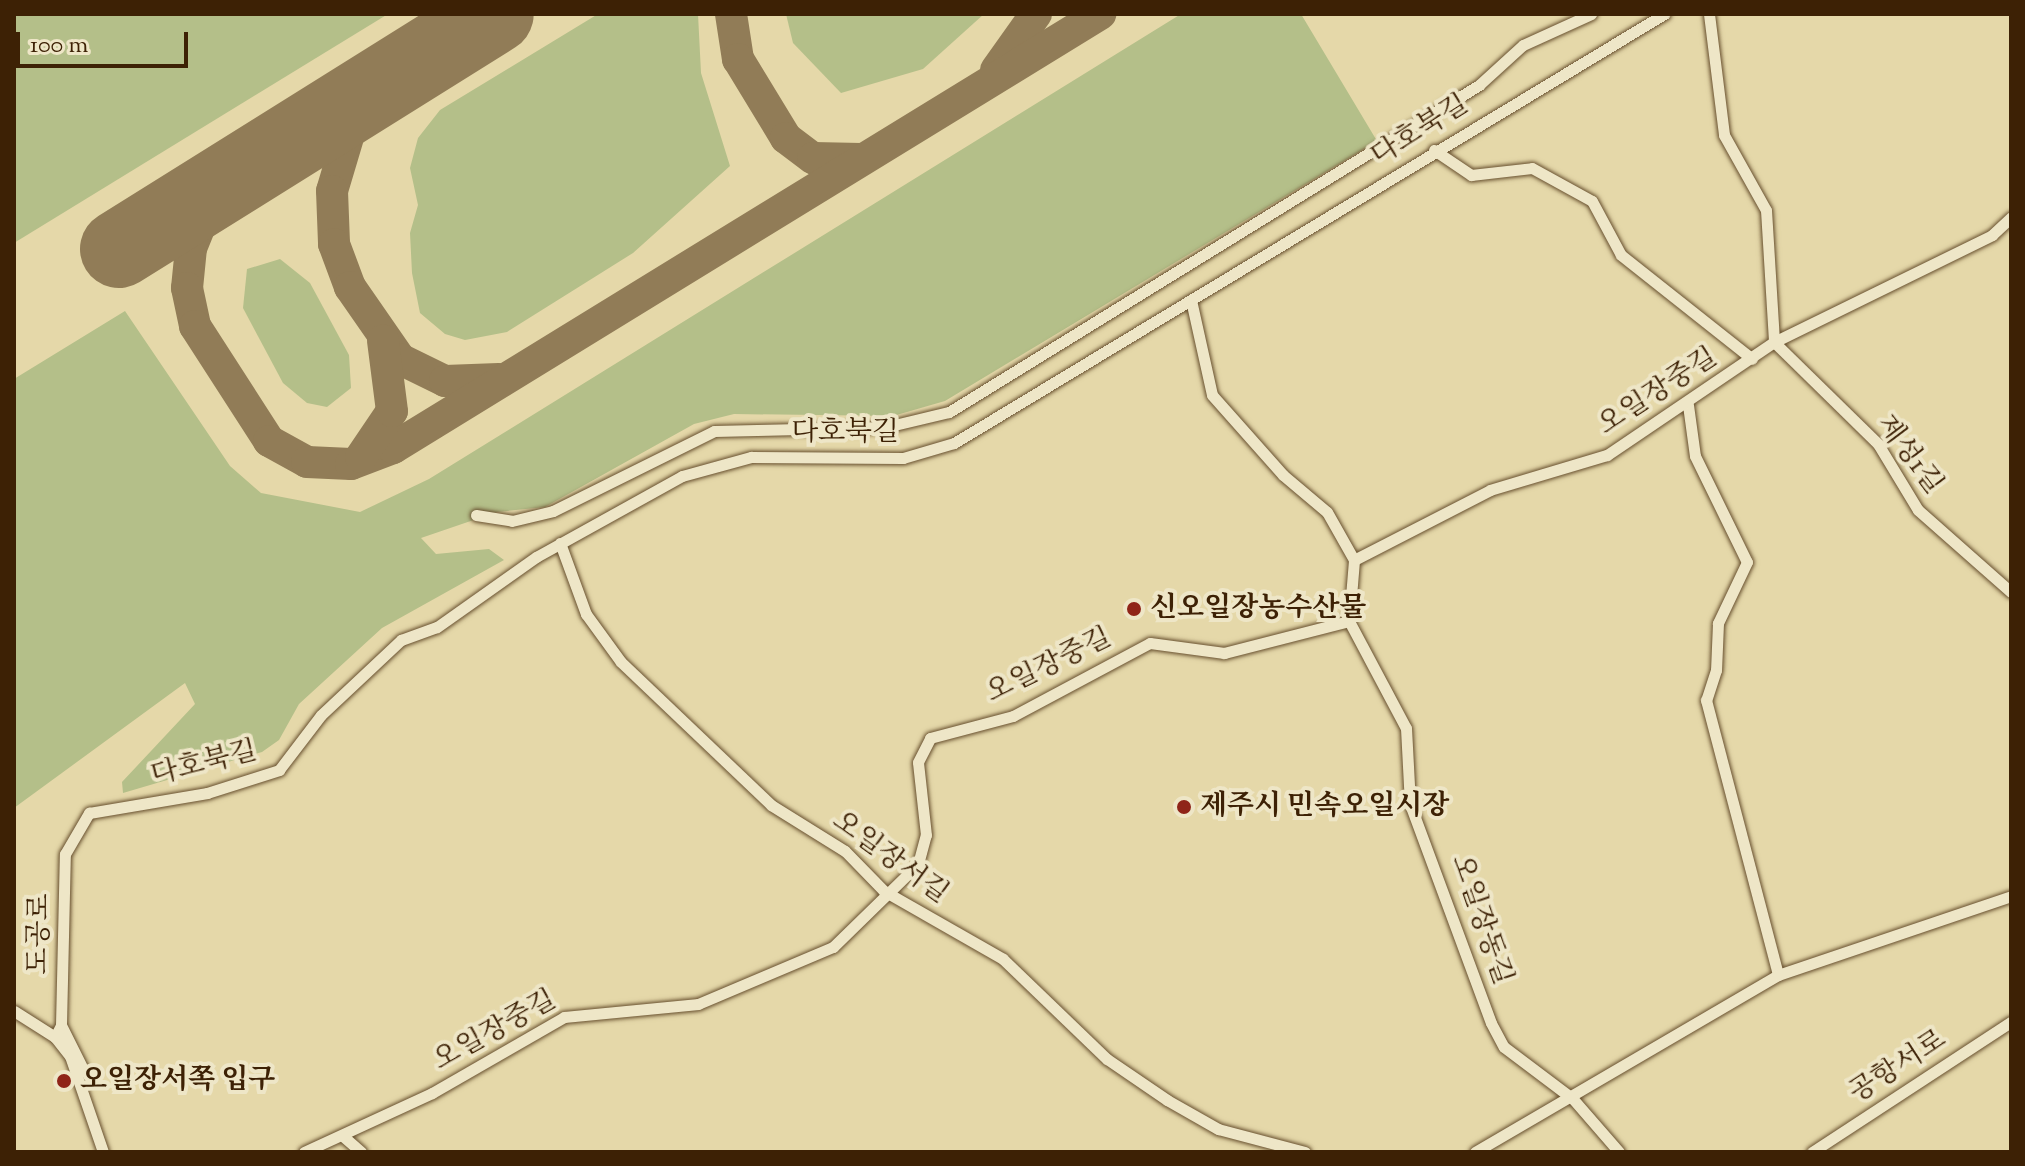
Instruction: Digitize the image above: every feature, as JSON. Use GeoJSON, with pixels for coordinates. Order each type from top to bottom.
{"type":"FeatureCollection","features":[{"type":"Feature","properties":{"kind":"street"},"geometry":{"type":"LineString","coordinates":[[476,515],[512,521],[553,511],[714,431],[886,427],[949,412],[1471,90],[1523,45],[1591,14]]}},
{"type":"Feature","properties":{"kind":"street","name":"다호북길"},"geometry":{"type":"LineString","coordinates":[[73,833],[89,813],[207,793],[279,770],[321,715],[390,649],[437,627],[560,543],[717,462],[903,458],[954,443],[1434,150],[1664,14]]}},
{"type":"Feature","properties":{"kind":"street"},"geometry":{"type":"LineString","coordinates":[[1709,14],[1724,135],[1766,210],[1774,342]]}},
{"type":"Feature","properties":{"kind":"street"},"geometry":{"type":"LineString","coordinates":[[1434,150],[1471,175],[1532,168],[1592,201],[1621,255],[1752,359]]}},
{"type":"Feature","properties":{"kind":"street","name":"오일장중길"},"geometry":{"type":"LineString","coordinates":[[1354,560],[1490,490],[1607,455],[1688,405],[1774,342],[1992,235],[2011,217]]}},
{"type":"Feature","properties":{"kind":"street"},"geometry":{"type":"LineString","coordinates":[[1191,300],[1212,395],[1283,475],[1327,512],[1354,560],[1349,621]]}},
{"type":"Feature","properties":{"kind":"street","name":"제성1길"},"geometry":{"type":"LineString","coordinates":[[1774,342],[1878,444],[1918,510],[2011,592]]}},
{"type":"Feature","properties":{"kind":"street"},"geometry":{"type":"LineString","coordinates":[[1688,405],[1695,456],[1747,562],[1718,623],[1716,670],[1706,700],[1778,975]]}},
{"type":"Feature","properties":{"kind":"street","name":"오일장서길"},"geometry":{"type":"LineString","coordinates":[[560,543],[586,614],[621,662],[771,805],[845,851],[884,891],[1003,959],[1107,1059],[1167,1100],[1218,1129],[1305,1152]]}},
{"type":"Feature","properties":{"kind":"street","name":"오일장중길"},"geometry":{"type":"LineString","coordinates":[[304,1152],[344,1137],[564,1017],[667,1012],[808,963],[833,947],[884,891],[908,881],[923,852],[918,762],[930,738],[1013,716],[1150,643],[1224,653],[1349,621]]}},
{"type":"Feature","properties":{"kind":"street","name":"오일장동길"},"geometry":{"type":"LineString","coordinates":[[1349,621],[1406,728],[1410,804],[1491,1023],[1504,1047],[1573,1099],[1619,1152]]}},
{"type":"Feature","properties":{"kind":"street","name":"도공로"},"geometry":{"type":"LineString","coordinates":[[73,833],[65,854],[58,1031],[92,1114],[103,1152]]}},
{"type":"Feature","properties":{"kind":"street"},"geometry":{"type":"LineString","coordinates":[[1475,1152],[1573,1099],[1778,975],[2011,896]]}},
{"type":"Feature","properties":{"kind":"street","name":"도공로"},"geometry":{"type":"LineString","coordinates":[[14,1011],[58,1031]]}},
{"type":"Feature","properties":{"kind":"street","name":"공항서로"},"geometry":{"type":"LineString","coordinates":[[1812,1152],[2011,1022]]}},
{"type":"Feature","properties":{"kind":"street"},"geometry":{"type":"LineString","coordinates":[[344,1137],[361,1152]]}},
{"type":"Feature","properties":{"kind":"green space"},"geometry":{"type":"Polygon","coordinates":[[[14,14],[388,14],[14,243],[14,14]]]}},
{"type":"Feature","properties":{"kind":"green space"},"geometry":{"type":"Polygon","coordinates":[[[598,14],[698,14],[701,73],[730,166],[633,253],[507,332],[465,340],[445,334],[420,313],[412,273],[410,233],[418,205],[410,168],[418,138],[440,110],[598,14]]]}},
{"type":"Feature","properties":{"kind":"green space"},"geometry":{"type":"Polygon","coordinates":[[[786,14],[984,14],[923,69],[841,93],[793,43],[786,14]]]}},
{"type":"Feature","properties":{"kind":"green space"},"geometry":{"type":"Polygon","coordinates":[[[1181,14],[1301,14],[1377,141],[945,401],[893,416],[734,414],[694,424],[545,507],[497,512],[421,538],[436,554],[489,549],[504,560],[382,628],[299,704],[279,740],[262,752],[123,793],[122,782],[195,704],[185,683],[14,808],[14,379],[125,311],[230,466],[261,493],[360,512],[429,479],[1181,14]]]}},
{"type":"Feature","properties":{"kind":"green space"},"geometry":{"type":"Polygon","coordinates":[[[280,259],[310,283],[349,355],[351,388],[327,407],[307,403],[283,383],[243,308],[247,269],[280,259]]]}},
{"type":"Feature","properties":{"kind":"taxiway"},"geometry":{"type":"LineString","coordinates":[[731,14],[738,59],[786,138],[813,158],[861,159]]}},
{"type":"Feature","properties":{"kind":"taxiway"},"geometry":{"type":"LineString","coordinates":[[996,70],[1036,14]]}},
{"type":"Feature","properties":{"kind":"taxiway"},"geometry":{"type":"LineString","coordinates":[[235,178],[204,216],[191,248],[187,288],[195,326],[269,441],[307,462],[351,464],[393,448],[1100,14]]}},
{"type":"Feature","properties":{"kind":"taxiway"},"geometry":{"type":"LineString","coordinates":[[414,65],[372,101],[349,134],[332,191],[334,244],[350,287],[400,359],[445,381],[499,379]]}},
{"type":"Feature","properties":{"kind":"taxiway"},"geometry":{"type":"LineString","coordinates":[[361,457],[392,411],[383,341]]}},
{"type":"Feature","properties":{"kind":"runway"},"geometry":{"type":"LineString","coordinates":[[119,249],[495,14]]}},
{"type":"Feature","properties":{"kind":"place","name":"신오일장농수산물"},"geometry":{"type":"Point","coordinates":[1134,609]}},
{"type":"Feature","properties":{"kind":"place","name":"제주시 민속오일시장"},"geometry":{"type":"Point","coordinates":[1184,807]}},
{"type":"Feature","properties":{"kind":"place","name":"오일장서쪽 입구"},"geometry":{"type":"Point","coordinates":[64,1081]}}]}
